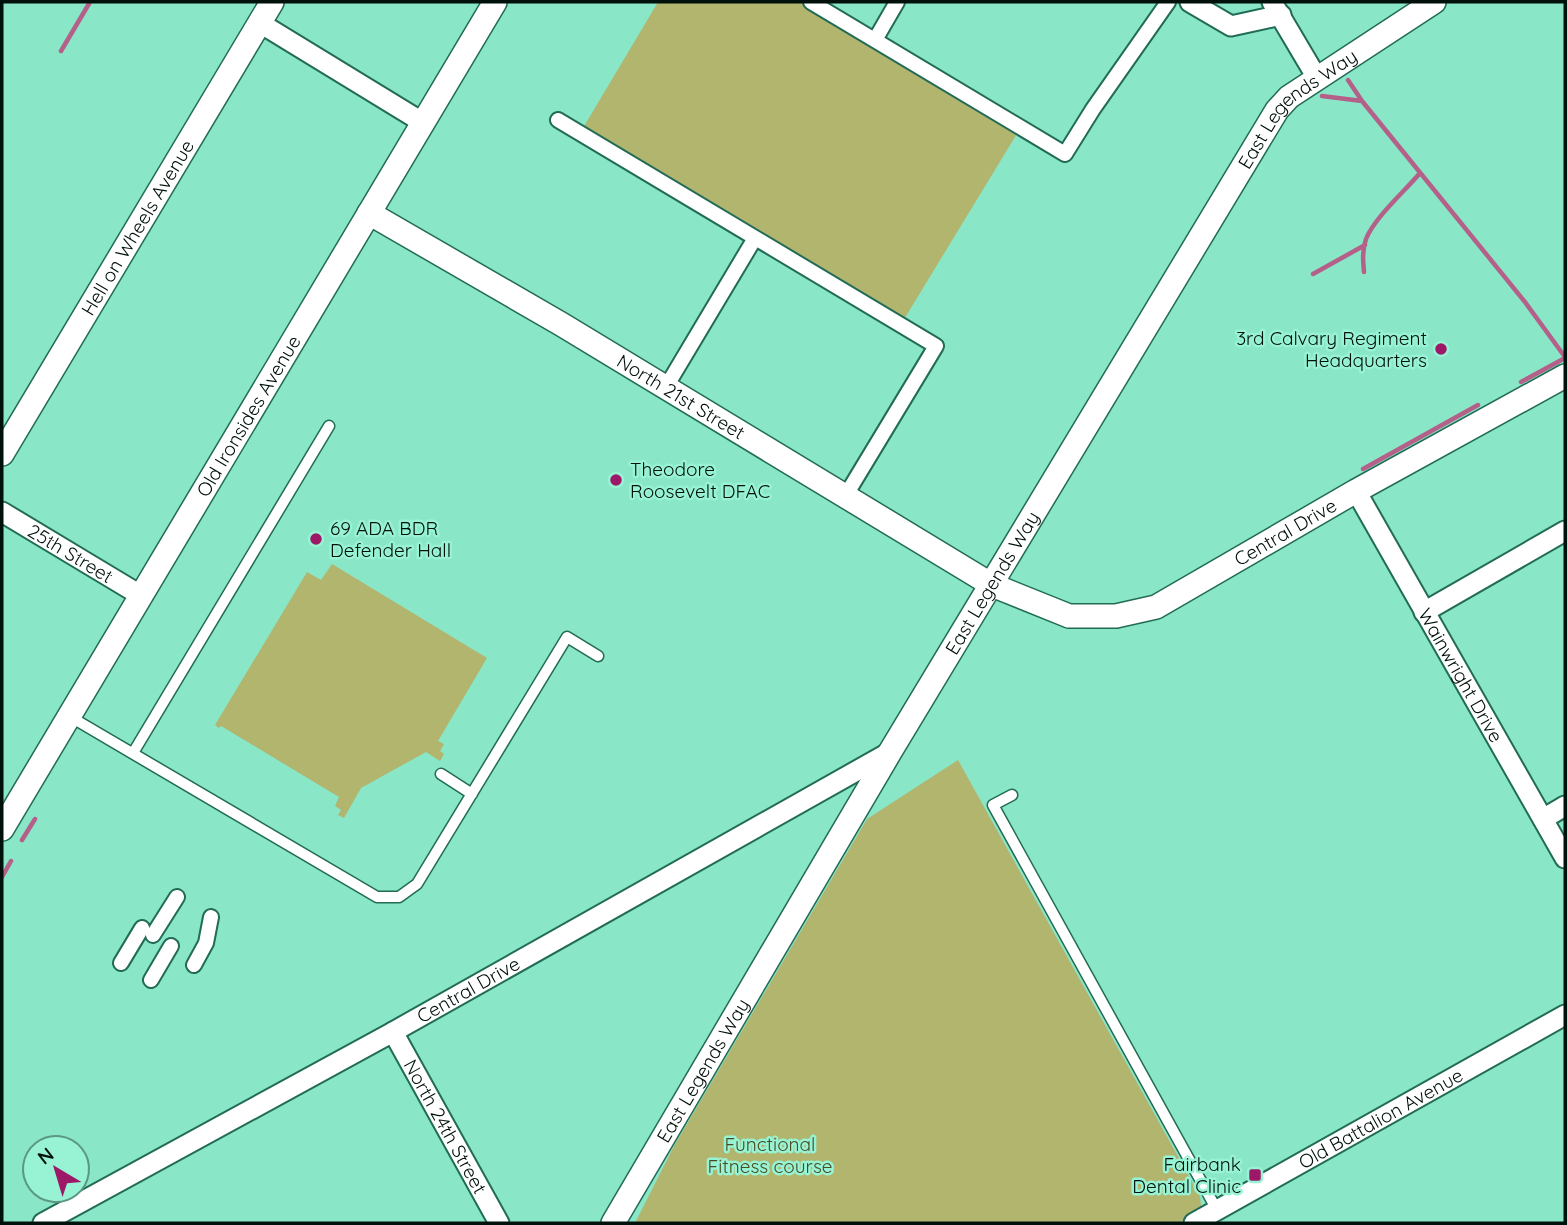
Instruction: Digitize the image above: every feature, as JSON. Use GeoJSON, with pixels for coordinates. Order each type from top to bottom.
{"type":"FeatureCollection","features":[{"type":"Feature","properties":{"kind":"street","name":"Hell on Wheels Avenue"},"geometry":{"type":"LineString","coordinates":[[2,454],[272,2]]}},
{"type":"Feature","properties":{"kind":"street","name":"Old Ironsides Avenue"},"geometry":{"type":"LineString","coordinates":[[2,829],[139,595],[495,2]]}},
{"type":"Feature","properties":{"kind":"street"},"geometry":{"type":"LineString","coordinates":[[811,2],[1065,154],[1168,2]]}},
{"type":"Feature","properties":{"kind":"street"},"geometry":{"type":"LineString","coordinates":[[875,40],[897,2]]}},
{"type":"Feature","properties":{"kind":"street"},"geometry":{"type":"LineString","coordinates":[[1190,2],[1231,26],[1277,9],[1317,78]]}},
{"type":"Feature","properties":{"kind":"street","name":"East Legends Way"},"geometry":{"type":"LineString","coordinates":[[613,1223],[890,751],[1278,110],[1289,97],[1434,2]]}},
{"type":"Feature","properties":{"kind":"street"},"geometry":{"type":"LineString","coordinates":[[260,23],[422,122]]}},
{"type":"Feature","properties":{"kind":"street"},"geometry":{"type":"LineString","coordinates":[[558,120],[936,346],[846,495]]}},
{"type":"Feature","properties":{"kind":"street","name":"North 21st Street"},"geometry":{"type":"LineString","coordinates":[[369,213],[561,324],[992,585]]}},
{"type":"Feature","properties":{"kind":"street"},"geometry":{"type":"LineString","coordinates":[[666,387],[755,238]]}},
{"type":"Feature","properties":{"kind":"street","name":"Central Drive"},"geometry":{"type":"LineString","coordinates":[[992,585],[1069,616],[1116,615],[1156,607],[1356,491],[1565,376]]}},
{"type":"Feature","properties":{"kind":"street","name":"Wainwright Drive"},"geometry":{"type":"LineString","coordinates":[[1356,491],[1565,858]]}},
{"type":"Feature","properties":{"kind":"street","name":"25th Street"},"geometry":{"type":"LineString","coordinates":[[2,512],[139,595]]}},
{"type":"Feature","properties":{"kind":"street"},"geometry":{"type":"LineString","coordinates":[[1424,612],[1565,531]]}},
{"type":"Feature","properties":{"kind":"street","name":"Central Drive"},"geometry":{"type":"LineString","coordinates":[[43,1223],[393,1032],[890,751]]}},
{"type":"Feature","properties":{"kind":"street"},"geometry":{"type":"LineString","coordinates":[[1543,819],[1565,806]]}},
{"type":"Feature","properties":{"kind":"street"},"geometry":{"type":"LineString","coordinates":[[121,963],[177,897]]}},
{"type":"Feature","properties":{"kind":"street"},"geometry":{"type":"LineString","coordinates":[[194,965],[206,943],[211,917]]}},
{"type":"Feature","properties":{"kind":"street"},"geometry":{"type":"LineString","coordinates":[[151,980],[172,946]]}},
{"type":"Feature","properties":{"kind":"street","name":"Old Battalion Avenue"},"geometry":{"type":"LineString","coordinates":[[1194,1223],[1565,1015]]}},
{"type":"Feature","properties":{"kind":"street","name":"North 24th Street"},"geometry":{"type":"LineString","coordinates":[[393,1032],[499,1223]]}},
{"type":"Feature","properties":{"kind":"lane"},"geometry":{"type":"LineString","coordinates":[[133,753],[330,426]]}},
{"type":"Feature","properties":{"kind":"lane"},"geometry":{"type":"LineString","coordinates":[[68,716],[377,897],[400,897],[418,884],[567,637],[598,656]]}},
{"type":"Feature","properties":{"kind":"lane"},"geometry":{"type":"LineString","coordinates":[[440,774],[472,794]]}},
{"type":"Feature","properties":{"kind":"lane"},"geometry":{"type":"LineString","coordinates":[[1012,795],[993,806],[1217,1210]]}},
{"type":"Feature","properties":{"kind":"green space"},"geometry":{"type":"Polygon","coordinates":[[[658,2],[800,2],[1018,132],[903,321],[583,128],[658,2]]]}},
{"type":"Feature","properties":{"kind":"green space"},"geometry":{"type":"Polygon","coordinates":[[[332,564],[487,658],[438,741],[444,744],[440,751],[444,754],[440,761],[426,752],[361,788],[344,818],[338,815],[341,810],[335,806],[339,797],[221,726],[219,728],[215,725],[307,572],[321,580],[332,564]]]}},
{"type":"Feature","properties":{"kind":"green space","name":"Functional Fitness course"},"geometry":{"type":"Polygon","coordinates":[[[958,760],[1200,1196],[1199,1212],[1178,1223],[635,1223],[674,1146],[867,819],[958,760]]]}},
{"type":"Feature","properties":{"kind":"waterway"},"geometry":{"type":"LineString","coordinates":[[61,51],[90,2]]}},
{"type":"Feature","properties":{"kind":"waterway"},"geometry":{"type":"LineString","coordinates":[[1348,80],[1362,101],[1525,302],[1565,357]]}},
{"type":"Feature","properties":{"kind":"waterway"},"geometry":{"type":"LineString","coordinates":[[1322,96],[1362,101]]}},
{"type":"Feature","properties":{"kind":"waterway"},"geometry":{"type":"LineString","coordinates":[[1364,272],[1364,247],[1370,231],[1420,173]]}},
{"type":"Feature","properties":{"kind":"waterway"},"geometry":{"type":"LineString","coordinates":[[1313,274],[1365,245]]}},
{"type":"Feature","properties":{"kind":"waterway"},"geometry":{"type":"LineString","coordinates":[[1521,382],[1565,358]]}},
{"type":"Feature","properties":{"kind":"waterway"},"geometry":{"type":"LineString","coordinates":[[1363,469],[1478,405]]}},
{"type":"Feature","properties":{"kind":"waterway"},"geometry":{"type":"LineString","coordinates":[[22,840],[35,819]]}},
{"type":"Feature","properties":{"kind":"waterway"},"geometry":{"type":"LineString","coordinates":[[2,877],[11,861]]}},
{"type":"Feature","properties":{"kind":"place","name":"3rd Calvary Regiment Headquarters"},"geometry":{"type":"Point","coordinates":[1441,349]}},
{"type":"Feature","properties":{"kind":"place","name":"Theodore Roosevelt DFAC"},"geometry":{"type":"Point","coordinates":[616,480]}},
{"type":"Feature","properties":{"kind":"place","name":"69 ADA BDR Defender Hall"},"geometry":{"type":"Point","coordinates":[316,539]}},
{"type":"Feature","properties":{"kind":"place","name":"Fairbank Dental Clinic"},"geometry":{"type":"Point","coordinates":[1255,1175]}}]}
